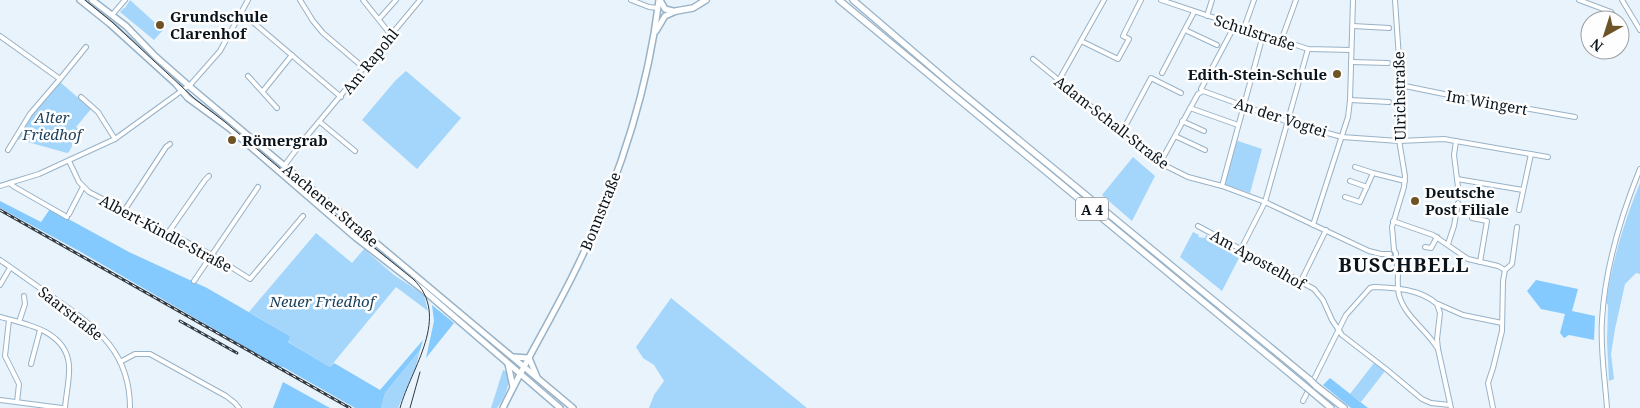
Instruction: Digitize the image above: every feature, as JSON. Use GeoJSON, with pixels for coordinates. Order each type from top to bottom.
{"type":"FeatureCollection","features":[{"type":"Feature","properties":{"kind":"highway"},"geometry":{"type":"LineString","coordinates":[[676,11],[692,8],[706,0]]}},
{"type":"Feature","properties":{"kind":"highway","name":"A 4"},"geometry":{"type":"LineString","coordinates":[[839,0],[1331,408]]}},
{"type":"Feature","properties":{"kind":"highway","name":"A 4"},"geometry":{"type":"LineString","coordinates":[[853,0],[951,84],[1344,408]]}},
{"type":"Feature","properties":{"kind":"main road","name":"Aachener Straße"},"geometry":{"type":"LineString","coordinates":[[80,0],[108,22],[190,100],[229,128],[344,225],[352,235],[426,292],[560,408]]}},
{"type":"Feature","properties":{"kind":"main road","name":"Aachener Straße"},"geometry":{"type":"LineString","coordinates":[[92,0],[132,32],[156,57],[189,86],[572,408]]}},
{"type":"Feature","properties":{"kind":"main road","name":"Bonnstraße"},"geometry":{"type":"LineString","coordinates":[[503,408],[581,260],[611,188],[642,86],[659,0]]}},
{"type":"Feature","properties":{"kind":"main road"},"geometry":{"type":"LineString","coordinates":[[659,0],[665,9],[676,11]]}},
{"type":"Feature","properties":{"kind":"main road"},"geometry":{"type":"LineString","coordinates":[[653,35],[665,16],[676,11]]}},
{"type":"Feature","properties":{"kind":"main road"},"geometry":{"type":"LineString","coordinates":[[273,166],[280,168],[284,166]]}},
{"type":"Feature","properties":{"kind":"main road"},"geometry":{"type":"LineString","coordinates":[[282,174],[284,166]]}},
{"type":"Feature","properties":{"kind":"main road"},"geometry":{"type":"LineString","coordinates":[[352,235],[363,239],[364,233]]}},
{"type":"Feature","properties":{"kind":"main road"},"geometry":{"type":"LineString","coordinates":[[513,357],[529,358],[537,378]]}},
{"type":"Feature","properties":{"kind":"main road"},"geometry":{"type":"LineString","coordinates":[[508,364],[514,387]]}},
{"type":"Feature","properties":{"kind":"street"},"geometry":{"type":"LineString","coordinates":[[111,15],[125,0]]}},
{"type":"Feature","properties":{"kind":"street"},"geometry":{"type":"LineString","coordinates":[[0,186],[40,174],[115,139],[189,86],[213,60],[248,0]]}},
{"type":"Feature","properties":{"kind":"street"},"geometry":{"type":"LineString","coordinates":[[300,0],[323,33],[364,68]]}},
{"type":"Feature","properties":{"kind":"street"},"geometry":{"type":"LineString","coordinates":[[364,0],[391,34]]}},
{"type":"Feature","properties":{"kind":"street"},"geometry":{"type":"LineString","coordinates":[[379,19],[396,0]]}},
{"type":"Feature","properties":{"kind":"street","name":"Am Rapohl"},"geometry":{"type":"LineString","coordinates":[[284,166],[420,0]]}},
{"type":"Feature","properties":{"kind":"street"},"geometry":{"type":"LineString","coordinates":[[631,0],[658,8]]}},
{"type":"Feature","properties":{"kind":"street"},"geometry":{"type":"LineString","coordinates":[[1059,80],[1104,0]]}},
{"type":"Feature","properties":{"kind":"street"},"geometry":{"type":"LineString","coordinates":[[1081,41],[1118,59],[1129,38],[1123,36],[1141,0]]}},
{"type":"Feature","properties":{"kind":"street","name":"Schulstraße"},"geometry":{"type":"LineString","coordinates":[[1161,0],[1308,49],[1351,50]]}},
{"type":"Feature","properties":{"kind":"street"},"geometry":{"type":"LineString","coordinates":[[1207,16],[1212,0]]}},
{"type":"Feature","properties":{"kind":"street"},"geometry":{"type":"LineString","coordinates":[[1244,28],[1254,0]]}},
{"type":"Feature","properties":{"kind":"street"},"geometry":{"type":"LineString","coordinates":[[1281,41],[1296,0]]}},
{"type":"Feature","properties":{"kind":"street"},"geometry":{"type":"LineString","coordinates":[[1313,226],[1348,117],[1353,0]]}},
{"type":"Feature","properties":{"kind":"street","name":"Ulrichstraße"},"geometry":{"type":"LineString","coordinates":[[1394,250],[1393,221],[1405,181],[1398,123],[1400,85],[1395,0]]}},
{"type":"Feature","properties":{"kind":"street"},"geometry":{"type":"LineString","coordinates":[[1579,0],[1606,10]]}},
{"type":"Feature","properties":{"kind":"street"},"geometry":{"type":"LineString","coordinates":[[1622,0],[1640,30]]}},
{"type":"Feature","properties":{"kind":"street"},"geometry":{"type":"LineString","coordinates":[[241,12],[341,97]]}},
{"type":"Feature","properties":{"kind":"street"},"geometry":{"type":"LineString","coordinates":[[1162,74],[1194,12]]}},
{"type":"Feature","properties":{"kind":"street"},"geometry":{"type":"LineString","coordinates":[[1201,89],[1235,25]]}},
{"type":"Feature","properties":{"kind":"street"},"geometry":{"type":"LineString","coordinates":[[1353,26],[1389,28]]}},
{"type":"Feature","properties":{"kind":"street"},"geometry":{"type":"LineString","coordinates":[[1185,30],[1217,45]]}},
{"type":"Feature","properties":{"kind":"street"},"geometry":{"type":"LineString","coordinates":[[1222,186],[1262,35]]}},
{"type":"Feature","properties":{"kind":"street"},"geometry":{"type":"LineString","coordinates":[[0,36],[60,79]]}},
{"type":"Feature","properties":{"kind":"street"},"geometry":{"type":"LineString","coordinates":[[8,150],[30,114],[86,47]]}},
{"type":"Feature","properties":{"kind":"street"},"geometry":{"type":"LineString","coordinates":[[1241,249],[1265,202],[1308,49]]}},
{"type":"Feature","properties":{"kind":"street"},"geometry":{"type":"LineString","coordinates":[[263,91],[292,55]]}},
{"type":"Feature","properties":{"kind":"street","name":"Adam-Schall-Straße"},"geometry":{"type":"LineString","coordinates":[[1033,58],[1160,163],[1188,177],[1222,186],[1265,202],[1368,251],[1390,254]]}},
{"type":"Feature","properties":{"kind":"street"},"geometry":{"type":"LineString","coordinates":[[1351,62],[1388,63]]}},
{"type":"Feature","properties":{"kind":"street"},"geometry":{"type":"LineString","coordinates":[[248,76],[277,108]]}},
{"type":"Feature","properties":{"kind":"street"},"geometry":{"type":"LineString","coordinates":[[1122,132],[1151,78],[1181,94]]}},
{"type":"Feature","properties":{"kind":"street","name":"Im Wingert"},"geometry":{"type":"LineString","coordinates":[[1400,85],[1575,117]]}},
{"type":"Feature","properties":{"kind":"street","name":"An der Vogtei"},"geometry":{"type":"LineString","coordinates":[[1160,163],[1198,94],[1203,91],[1287,121],[1342,137],[1399,141],[1442,139],[1548,157]]}},
{"type":"Feature","properties":{"kind":"street"},"geometry":{"type":"LineString","coordinates":[[81,97],[98,112],[115,139]]}},
{"type":"Feature","properties":{"kind":"street"},"geometry":{"type":"LineString","coordinates":[[1350,100],[1389,102]]}},
{"type":"Feature","properties":{"kind":"street"},"geometry":{"type":"LineString","coordinates":[[1190,108],[1238,125]]}},
{"type":"Feature","properties":{"kind":"street"},"geometry":{"type":"LineString","coordinates":[[1182,121],[1204,132]]}},
{"type":"Feature","properties":{"kind":"street"},"geometry":{"type":"LineString","coordinates":[[320,122],[355,151]]}},
{"type":"Feature","properties":{"kind":"street"},"geometry":{"type":"LineString","coordinates":[[1175,136],[1206,150]]}},
{"type":"Feature","properties":{"kind":"street"},"geometry":{"type":"LineString","coordinates":[[1456,141],[1454,156],[1458,187]]}},
{"type":"Feature","properties":{"kind":"street"},"geometry":{"type":"LineString","coordinates":[[124,211],[166,147],[170,144]]}},
{"type":"Feature","properties":{"kind":"street"},"geometry":{"type":"LineString","coordinates":[[1519,210],[1531,154]]}},
{"type":"Feature","properties":{"kind":"street","name":"Albert-Kindle-Straße"},"geometry":{"type":"LineString","coordinates":[[69,162],[83,187],[89,192],[212,255],[250,279],[303,216]]}},
{"type":"Feature","properties":{"kind":"street"},"geometry":{"type":"LineString","coordinates":[[1355,167],[1405,181]]}},
{"type":"Feature","properties":{"kind":"street"},"geometry":{"type":"LineString","coordinates":[[1607,408],[1602,320],[1608,272],[1617,228],[1640,169]]}},
{"type":"Feature","properties":{"kind":"street"},"geometry":{"type":"LineString","coordinates":[[1345,197],[1360,202],[1373,173]]}},
{"type":"Feature","properties":{"kind":"street"},"geometry":{"type":"LineString","coordinates":[[168,233],[205,180],[210,176]]}},
{"type":"Feature","properties":{"kind":"street"},"geometry":{"type":"LineString","coordinates":[[1457,179],[1523,190]]}},
{"type":"Feature","properties":{"kind":"street"},"geometry":{"type":"LineString","coordinates":[[1350,181],[1367,187]]}},
{"type":"Feature","properties":{"kind":"street","name":"Albert-Kindle-Straße"},"geometry":{"type":"LineString","coordinates":[[10,183],[68,216],[83,187]]}},
{"type":"Feature","properties":{"kind":"street"},"geometry":{"type":"LineString","coordinates":[[194,281],[258,188]]}},
{"type":"Feature","properties":{"kind":"street"},"geometry":{"type":"LineString","coordinates":[[1448,244],[1454,226],[1458,203]]}},
{"type":"Feature","properties":{"kind":"street"},"geometry":{"type":"LineString","coordinates":[[1472,218],[1487,221],[1480,262]]}},
{"type":"Feature","properties":{"kind":"street"},"geometry":{"type":"LineString","coordinates":[[1393,221],[1436,237],[1466,257],[1498,266],[1505,270]]}},
{"type":"Feature","properties":{"kind":"street","name":"Am Apostelhof"},"geometry":{"type":"LineString","coordinates":[[1198,226],[1301,281],[1320,295],[1342,335],[1422,399],[1431,403],[1450,406]]}},
{"type":"Feature","properties":{"kind":"street"},"geometry":{"type":"LineString","coordinates":[[1493,408],[1488,383],[1502,323],[1505,270],[1512,264],[1517,227]]}},
{"type":"Feature","properties":{"kind":"street"},"geometry":{"type":"LineString","coordinates":[[1301,281],[1326,230]]}},
{"type":"Feature","properties":{"kind":"street"},"geometry":{"type":"LineString","coordinates":[[1425,247],[1431,248],[1436,237]]}},
{"type":"Feature","properties":{"kind":"street"},"geometry":{"type":"LineString","coordinates":[[1394,250],[1390,254],[1391,257],[1394,257]]}},
{"type":"Feature","properties":{"kind":"street"},"geometry":{"type":"LineString","coordinates":[[1394,250],[1398,271],[1398,288],[1405,308],[1438,349]]}},
{"type":"Feature","properties":{"kind":"street"},"geometry":{"type":"LineString","coordinates":[[1463,263],[1466,257]]}},
{"type":"Feature","properties":{"kind":"street","name":"Saarstraße"},"geometry":{"type":"LineString","coordinates":[[0,260],[98,330],[107,340],[120,362],[127,380],[130,408]]}},
{"type":"Feature","properties":{"kind":"street"},"geometry":{"type":"LineString","coordinates":[[0,285],[10,268]]}},
{"type":"Feature","properties":{"kind":"street"},"geometry":{"type":"LineString","coordinates":[[1303,401],[1346,315],[1370,288],[1398,288],[1416,292],[1437,304],[1463,315],[1502,323]]}},
{"type":"Feature","properties":{"kind":"street"},"geometry":{"type":"LineString","coordinates":[[19,322],[25,304],[24,296]]}},
{"type":"Feature","properties":{"kind":"street"},"geometry":{"type":"LineString","coordinates":[[1437,304],[1440,313],[1437,335],[1438,349],[1450,406]]}},
{"type":"Feature","properties":{"kind":"street"},"geometry":{"type":"LineString","coordinates":[[0,317],[40,330],[58,340],[68,356],[69,371],[61,408],[0,400]]}},
{"type":"Feature","properties":{"kind":"street"},"geometry":{"type":"LineString","coordinates":[[9,320],[4,353],[19,384],[17,402]]}},
{"type":"Feature","properties":{"kind":"street"},"geometry":{"type":"LineString","coordinates":[[31,364],[40,330]]}},
{"type":"Feature","properties":{"kind":"street"},"geometry":{"type":"LineString","coordinates":[[1431,338],[1437,335]]}},
{"type":"Feature","properties":{"kind":"street"},"geometry":{"type":"LineString","coordinates":[[120,362],[139,354],[155,356],[226,396],[239,408]]}},
{"type":"Feature","properties":{"kind":"green space"},"geometry":{"type":"Polygon","coordinates":[[[130,0],[163,30],[154,40],[120,12],[130,0]]]}},
{"type":"Feature","properties":{"kind":"green space"},"geometry":{"type":"Polygon","coordinates":[[[406,71],[461,118],[417,169],[362,120],[395,81],[406,71]]]}},
{"type":"Feature","properties":{"kind":"green space","name":"Alter Friedhof"},"geometry":{"type":"Polygon","coordinates":[[[60,82],[91,109],[76,127],[80,130],[69,152],[17,139],[30,115],[60,82]]]}},
{"type":"Feature","properties":{"kind":"green space"},"geometry":{"type":"Polygon","coordinates":[[[1235,140],[1262,149],[1250,193],[1224,184],[1235,140]]]}},
{"type":"Feature","properties":{"kind":"green space"},"geometry":{"type":"Polygon","coordinates":[[[1133,157],[1155,176],[1132,221],[1102,195],[1133,157]]]}},
{"type":"Feature","properties":{"kind":"green space"},"geometry":{"type":"Polygon","coordinates":[[[1640,183],[1640,274],[1636,273],[1625,284],[1611,354],[1614,379],[1609,381],[1608,305],[1606,303],[1619,242],[1640,183]]]}},
{"type":"Feature","properties":{"kind":"green space"},"geometry":{"type":"Polygon","coordinates":[[[1193,232],[1199,235],[1198,237],[1205,238],[1206,235],[1241,254],[1222,291],[1180,257],[1193,232]]]}},
{"type":"Feature","properties":{"kind":"green space","name":"Neuer Friedhof"},"geometry":{"type":"Polygon","coordinates":[[[316,233],[352,263],[364,249],[394,275],[424,295],[428,311],[396,287],[330,367],[287,341],[290,336],[249,312],[316,233]]]}},
{"type":"Feature","properties":{"kind":"green space"},"geometry":{"type":"Polygon","coordinates":[[[671,298],[807,408],[649,408],[654,395],[664,381],[654,365],[643,358],[636,347],[671,298]]]}},
{"type":"Feature","properties":{"kind":"green space"},"geometry":{"type":"Polygon","coordinates":[[[420,350],[416,366],[398,408],[381,408],[385,393],[420,350]]]}},
{"type":"Feature","properties":{"kind":"green space"},"geometry":{"type":"Polygon","coordinates":[[[1374,363],[1385,371],[1361,402],[1350,394],[1374,363]]]}},
{"type":"Feature","properties":{"kind":"green space"},"geometry":{"type":"Polygon","coordinates":[[[503,370],[509,373],[507,387],[497,408],[491,408],[503,370]]]}},
{"type":"Feature","properties":{"kind":"shaded area"},"geometry":{"type":"Polygon","coordinates":[[[0,201],[41,222],[50,209],[129,252],[207,288],[290,336],[288,342],[330,367],[334,363],[380,390],[423,340],[420,350],[385,393],[381,408],[355,408],[0,208],[0,201]]]}},
{"type":"Feature","properties":{"kind":"shaded area"},"geometry":{"type":"Polygon","coordinates":[[[1536,280],[1578,289],[1572,311],[1595,316],[1594,340],[1569,335],[1564,338],[1560,333],[1565,314],[1541,309],[1527,291],[1536,280]]]}},
{"type":"Feature","properties":{"kind":"shaded area"},"geometry":{"type":"Polygon","coordinates":[[[432,305],[454,323],[426,358],[434,321],[432,305]]]}},
{"type":"Feature","properties":{"kind":"shaded area"},"geometry":{"type":"Polygon","coordinates":[[[1330,378],[1368,408],[1351,408],[1323,385],[1330,378]]]}},
{"type":"Feature","properties":{"kind":"shaded area"},"geometry":{"type":"Polygon","coordinates":[[[283,382],[330,408],[273,408],[283,382]]]}},
{"type":"Feature","properties":{"kind":"tram line"},"geometry":{"type":"LineString","coordinates":[[85,0],[112,22],[195,99],[413,279],[424,294],[429,309],[429,326],[419,359],[400,408]]}},
{"type":"Feature","properties":{"kind":"tram line"},"geometry":{"type":"LineString","coordinates":[[410,408],[420,372]]}},
{"type":"Feature","properties":{"kind":"railway"},"geometry":{"type":"LineString","coordinates":[[0,210],[350,408]]}},
{"type":"Feature","properties":{"kind":"railway"},"geometry":{"type":"LineString","coordinates":[[180,321],[237,353]]}},
{"type":"Feature","properties":{"kind":"place","name":"Grundschule Clarenhof"},"geometry":{"type":"Point","coordinates":[160,25]}},
{"type":"Feature","properties":{"kind":"place","name":"Edith-Stein-Schule"},"geometry":{"type":"Point","coordinates":[1337,74]}},
{"type":"Feature","properties":{"kind":"place","name":"Römergrab"},"geometry":{"type":"Point","coordinates":[232,140]}},
{"type":"Feature","properties":{"kind":"place","name":"Deutsche Post Filiale"},"geometry":{"type":"Point","coordinates":[1415,201]}},
{"type":"Feature","properties":{"kind":"district","name":"BUSCHBELL"},"geometry":{"type":"Point","coordinates":[1404,264]}}]}
